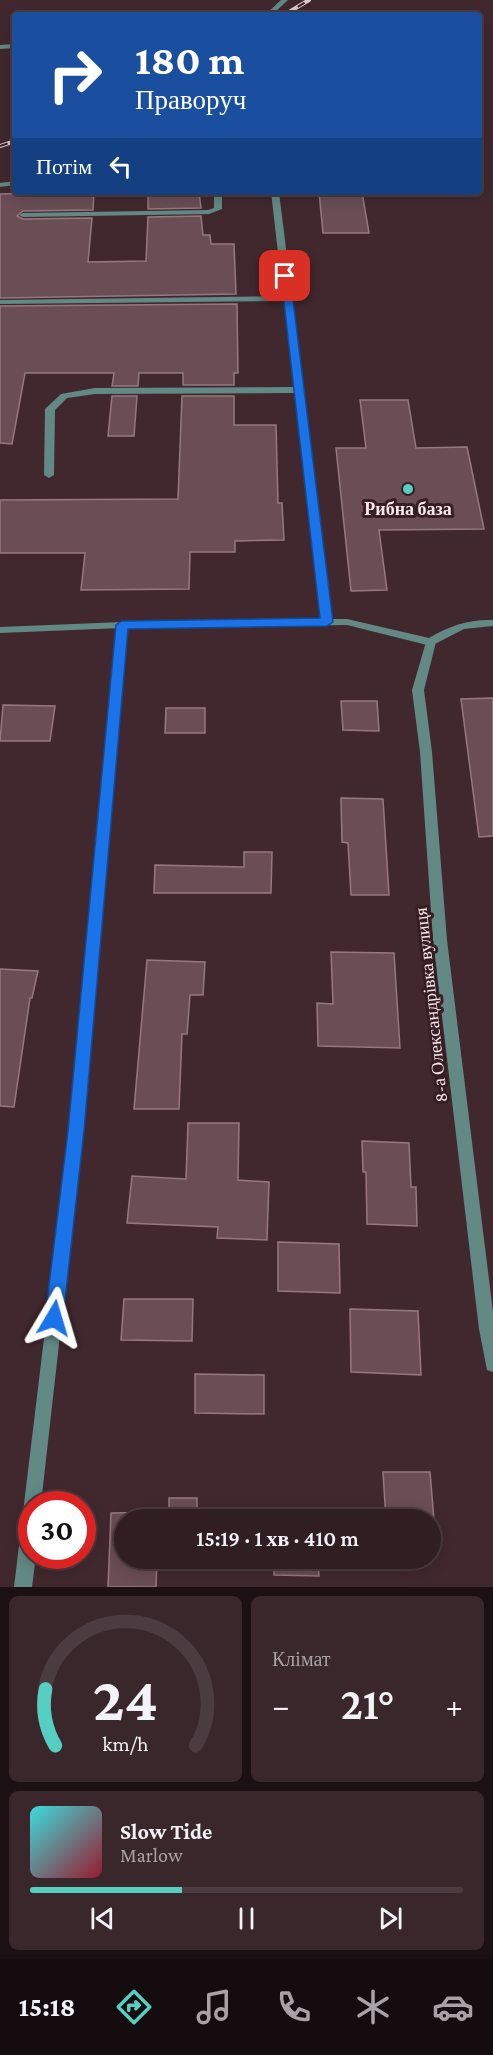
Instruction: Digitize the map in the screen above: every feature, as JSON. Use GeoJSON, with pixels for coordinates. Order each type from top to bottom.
{"type":"FeatureCollection","features":[{"type":"Feature","properties":{"kind":"street"},"geometry":{"type":"LineString","coordinates":[[271,12],[285,0]]}},
{"type":"Feature","properties":{"kind":"street"},"geometry":{"type":"LineString","coordinates":[[23,215],[209,212],[218,209],[218,195]]}},
{"type":"Feature","properties":{"kind":"street"},"geometry":{"type":"LineString","coordinates":[[275,195],[327,622]]}},
{"type":"Feature","properties":{"kind":"street"},"geometry":{"type":"LineString","coordinates":[[0,302],[288,298]]}},
{"type":"Feature","properties":{"kind":"street"},"geometry":{"type":"LineString","coordinates":[[49,475],[50,409],[64,396],[95,391],[299,390]]}},
{"type":"Feature","properties":{"kind":"street"},"geometry":{"type":"LineString","coordinates":[[0,630],[122,625],[347,622],[431,642],[460,626],[477,621],[493,623]]}},
{"type":"Feature","properties":{"kind":"street"},"geometry":{"type":"LineString","coordinates":[[34,1491],[76,1131],[122,625]]}},
{"type":"Feature","properties":{"kind":"street","name":"8-а Олександрівка вулиця"},"geometry":{"type":"LineString","coordinates":[[431,642],[418,690],[426,752],[440,940],[493,1364]]}},
{"type":"Feature","properties":{"kind":"street"},"geometry":{"type":"LineString","coordinates":[[22,1587],[24,1569]]}},
{"type":"Feature","properties":{"kind":"building"},"geometry":{"type":"Polygon","coordinates":[[[0,194],[94,195],[93,210],[23,211],[17,216],[23,219],[92,218],[88,262],[146,261],[148,217],[201,216],[203,235],[210,235],[211,244],[234,244],[236,294],[0,298],[0,194]]]}},
{"type":"Feature","properties":{"kind":"building"},"geometry":{"type":"Polygon","coordinates":[[[148,195],[199,195],[201,208],[148,209],[148,195]]]}},
{"type":"Feature","properties":{"kind":"building"},"geometry":{"type":"Polygon","coordinates":[[[319,195],[363,195],[369,233],[323,233],[319,195]]]}},
{"type":"Feature","properties":{"kind":"building"},"geometry":{"type":"Polygon","coordinates":[[[237,304],[238,373],[234,373],[234,385],[183,385],[183,373],[139,373],[138,386],[112,386],[114,373],[25,373],[12,444],[0,443],[0,306],[237,304]]]}},
{"type":"Feature","properties":{"kind":"building"},"geometry":{"type":"Polygon","coordinates":[[[112,396],[137,396],[134,436],[108,436],[112,396]]]}},
{"type":"Feature","properties":{"kind":"building"},"geometry":{"type":"Polygon","coordinates":[[[182,396],[234,396],[234,425],[276,425],[278,503],[282,503],[284,540],[235,541],[235,552],[190,552],[189,589],[81,590],[85,553],[0,553],[0,500],[178,499],[182,396]]]}},
{"type":"Feature","properties":{"kind":"building","name":"Рибна база"},"geometry":{"type":"Polygon","coordinates":[[[360,400],[408,400],[416,448],[467,447],[484,529],[379,530],[387,590],[351,591],[336,448],[366,448],[360,400]]]}},
{"type":"Feature","properties":{"kind":"building"},"geometry":{"type":"Polygon","coordinates":[[[493,698],[493,836],[479,837],[461,699],[493,698]]]}},
{"type":"Feature","properties":{"kind":"building"},"geometry":{"type":"Polygon","coordinates":[[[341,701],[377,701],[379,731],[343,730],[341,701]]]}},
{"type":"Feature","properties":{"kind":"building"},"geometry":{"type":"Polygon","coordinates":[[[3,705],[55,706],[50,741],[0,741],[3,705]]]}},
{"type":"Feature","properties":{"kind":"building"},"geometry":{"type":"Polygon","coordinates":[[[166,708],[205,708],[205,733],[165,733],[166,708]]]}},
{"type":"Feature","properties":{"kind":"building"},"geometry":{"type":"Polygon","coordinates":[[[341,798],[383,799],[389,895],[351,895],[348,843],[342,842],[341,798]]]}},
{"type":"Feature","properties":{"kind":"building"},"geometry":{"type":"Polygon","coordinates":[[[244,852],[272,852],[271,893],[154,893],[155,865],[244,867],[244,852]]]}},
{"type":"Feature","properties":{"kind":"building"},"geometry":{"type":"Polygon","coordinates":[[[331,952],[394,953],[400,1048],[318,1046],[317,1003],[333,1004],[331,952]]]}},
{"type":"Feature","properties":{"kind":"building"},"geometry":{"type":"Polygon","coordinates":[[[147,960],[205,962],[203,995],[190,995],[187,1034],[182,1034],[179,1109],[134,1109],[147,960]]]}},
{"type":"Feature","properties":{"kind":"building"},"geometry":{"type":"Polygon","coordinates":[[[0,969],[38,971],[32,998],[30,998],[14,1107],[0,1106],[0,969]]]}},
{"type":"Feature","properties":{"kind":"building"},"geometry":{"type":"Polygon","coordinates":[[[188,1123],[239,1123],[238,1180],[269,1182],[267,1240],[217,1238],[218,1227],[127,1223],[132,1176],[186,1179],[188,1123]]]}},
{"type":"Feature","properties":{"kind":"building"},"geometry":{"type":"Polygon","coordinates":[[[362,1141],[409,1143],[411,1187],[416,1187],[417,1226],[367,1224],[366,1172],[363,1172],[362,1141]]]}},
{"type":"Feature","properties":{"kind":"building"},"geometry":{"type":"Polygon","coordinates":[[[278,1242],[339,1244],[340,1293],[278,1291],[278,1242]]]}},
{"type":"Feature","properties":{"kind":"building"},"geometry":{"type":"Polygon","coordinates":[[[124,1299],[193,1299],[192,1341],[121,1340],[124,1299]]]}},
{"type":"Feature","properties":{"kind":"building"},"geometry":{"type":"Polygon","coordinates":[[[350,1309],[418,1311],[421,1375],[351,1372],[350,1309]]]}},
{"type":"Feature","properties":{"kind":"building"},"geometry":{"type":"Polygon","coordinates":[[[195,1374],[264,1375],[264,1414],[195,1413],[195,1374]]]}},
{"type":"Feature","properties":{"kind":"building"},"geometry":{"type":"Polygon","coordinates":[[[383,1472],[430,1472],[433,1509],[385,1509],[383,1472]]]}},
{"type":"Feature","properties":{"kind":"building"},"geometry":{"type":"Polygon","coordinates":[[[169,1498],[197,1498],[197,1509],[169,1509],[169,1498]]]}},
{"type":"Feature","properties":{"kind":"building"},"geometry":{"type":"Polygon","coordinates":[[[111,1513],[114,1513],[114,1569],[157,1569],[156,1587],[108,1587],[111,1513]]]}},
{"type":"Feature","properties":{"kind":"building"},"geometry":{"type":"Polygon","coordinates":[[[274,1569],[319,1569],[319,1576],[274,1575],[274,1569]]]}},
{"type":"Feature","properties":{"kind":"railway"},"geometry":{"type":"LineString","coordinates":[[289,12],[309,0]]}},
{"type":"Feature","properties":{"kind":"railway"},"geometry":{"type":"LineString","coordinates":[[0,146],[12,142]]}},
{"type":"Feature","properties":{"kind":"place","name":"Рибна база"},"geometry":{"type":"Point","coordinates":[408,489]}},
{"type":"Feature","properties":{"kind":"route"},"geometry":{"type":"LineString","coordinates":[[54,1318],[76,1131],[122,625],[327,622],[285,276]]}}]}
